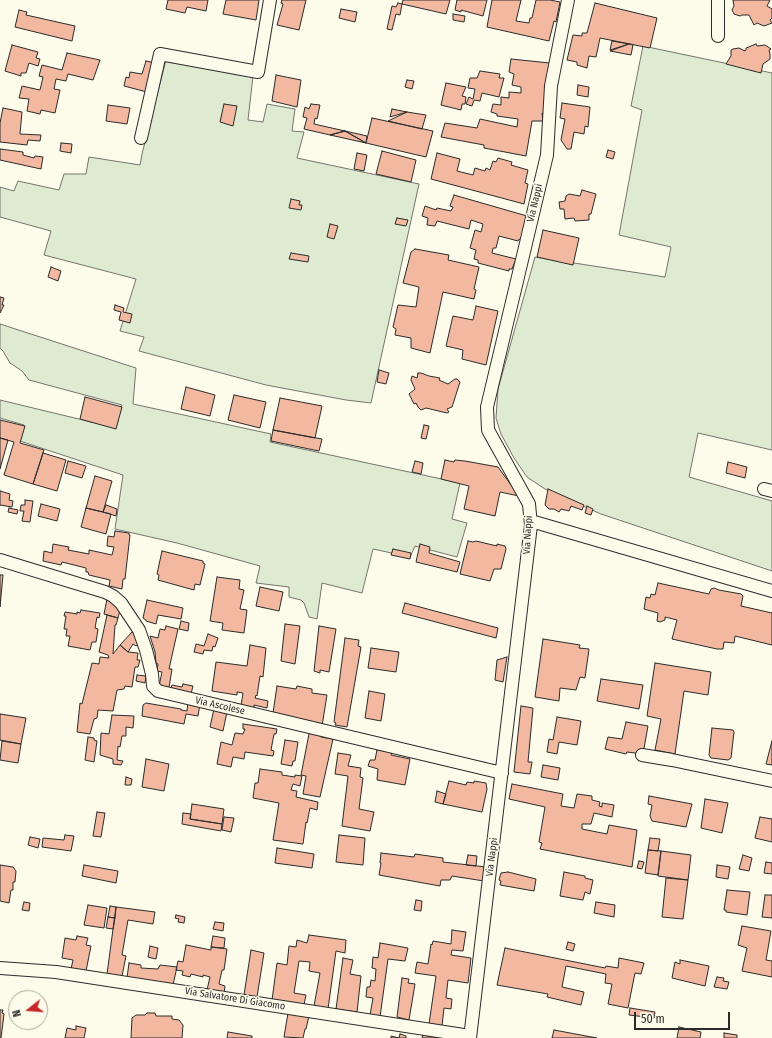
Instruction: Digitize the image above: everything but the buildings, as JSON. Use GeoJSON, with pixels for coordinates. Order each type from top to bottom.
{"type":"FeatureCollection","features":[{"type":"Feature","properties":{"kind":"street"},"geometry":{"type":"LineString","coordinates":[[141,138],[160,54],[258,72],[270,0]]}},
{"type":"Feature","properties":{"kind":"street","name":"Via Nappi"},"geometry":{"type":"LineString","coordinates":[[470,1037],[531,521],[529,504],[488,430],[487,407],[547,155],[551,86],[568,0]]}},
{"type":"Feature","properties":{"kind":"street"},"geometry":{"type":"LineString","coordinates":[[718,0],[718,36]]}},
{"type":"Feature","properties":{"kind":"street"},"geometry":{"type":"LineString","coordinates":[[531,521],[772,591]]}},
{"type":"Feature","properties":{"kind":"street","name":"Via Ascolese"},"geometry":{"type":"LineString","coordinates":[[0,560],[105,592],[113,596],[121,603],[139,630],[146,650],[152,674],[153,686],[158,691],[502,773]]}},
{"type":"Feature","properties":{"kind":"street"},"geometry":{"type":"LineString","coordinates":[[642,755],[772,781]]}},
{"type":"Feature","properties":{"kind":"street","name":"Via Salvatore Di Giacomo"},"geometry":{"type":"LineString","coordinates":[[0,968],[56,972],[470,1037]]}},
{"type":"Feature","properties":{"kind":"green space"},"geometry":{"type":"Polygon","coordinates":[[[643,46],[772,73],[772,450],[698,433],[689,477],[772,501],[772,571],[601,514],[545,489],[527,477],[514,458],[501,434],[496,418],[498,389],[535,257],[665,277],[671,247],[619,235],[642,110],[631,106],[643,46]]]}},
{"type":"Feature","properties":{"kind":"green space"},"geometry":{"type":"Polygon","coordinates":[[[166,60],[253,76],[248,120],[263,122],[267,104],[295,109],[292,131],[304,132],[297,158],[419,184],[371,403],[346,400],[266,385],[139,351],[144,337],[120,331],[136,279],[44,255],[51,231],[0,217],[0,187],[14,191],[18,181],[59,190],[64,174],[86,174],[89,157],[140,165],[166,60]]]}},
{"type":"Feature","properties":{"kind":"green space"},"geometry":{"type":"Polygon","coordinates":[[[0,324],[136,368],[133,404],[271,434],[270,442],[460,483],[452,519],[467,523],[457,557],[415,546],[410,557],[373,549],[362,593],[322,583],[317,619],[309,617],[304,603],[301,600],[289,597],[289,587],[256,583],[260,566],[177,543],[115,529],[123,475],[20,441],[24,425],[0,418],[0,400],[116,428],[122,405],[29,380],[22,371],[10,363],[0,348],[0,324]]]}}]}
